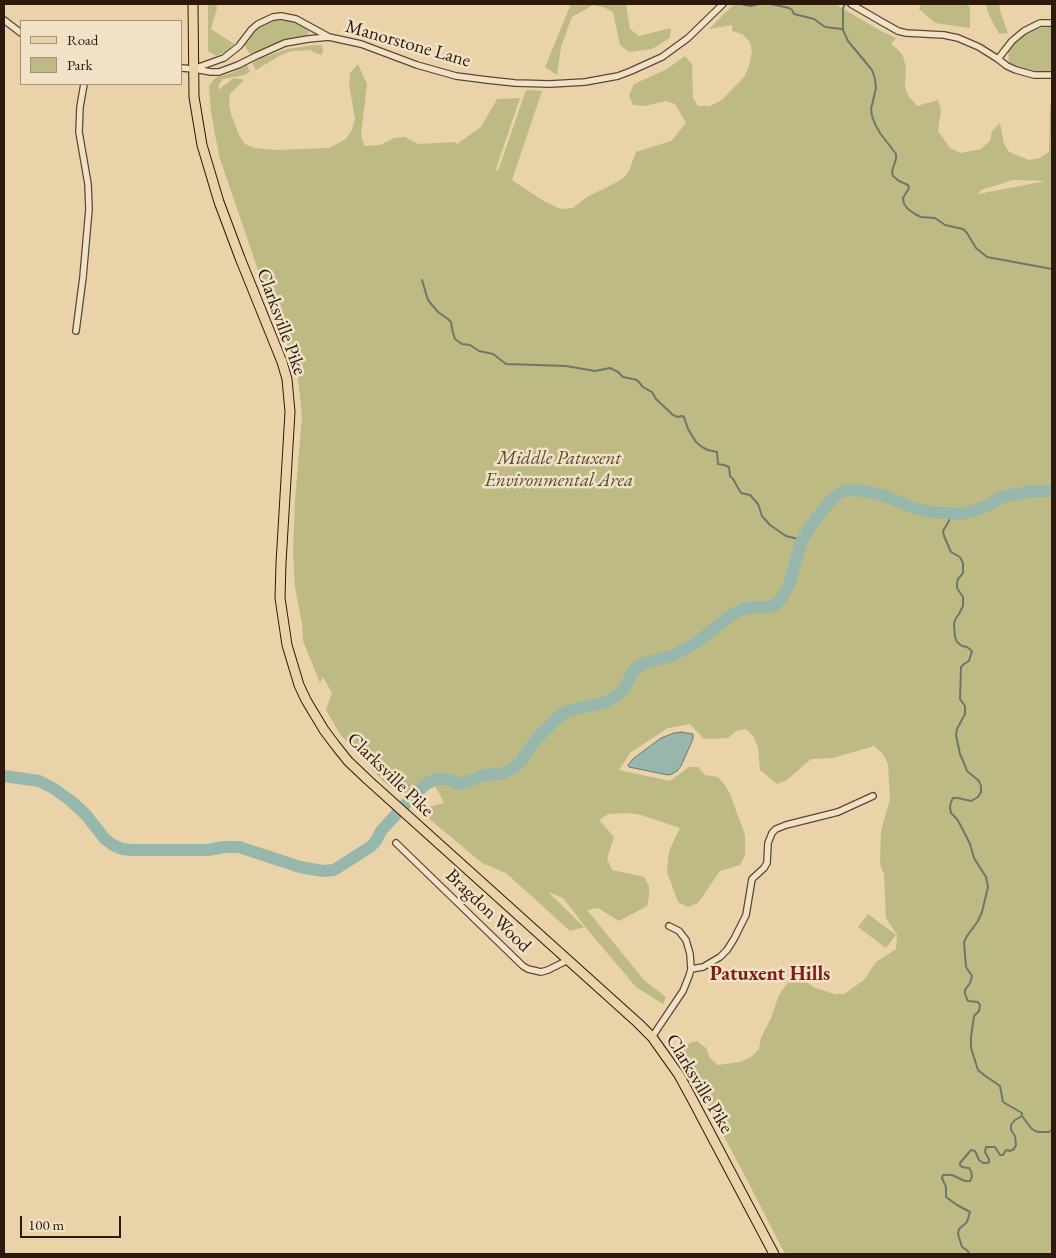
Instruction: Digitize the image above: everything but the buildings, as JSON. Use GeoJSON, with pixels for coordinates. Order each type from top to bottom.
{"type":"FeatureCollection","features":[{"type":"Feature","properties":{"kind":"main road","name":"Clarksville Pike"},"geometry":{"type":"LineString","coordinates":[[193,4],[196,113],[202,145],[219,202],[279,355],[289,397],[290,428],[280,582],[287,645],[306,700],[324,730],[348,761],[652,1037],[679,1075],[774,1254]]}},
{"type":"Feature","properties":{"kind":"street","name":"Manorstone Lane"},"geometry":{"type":"LineString","coordinates":[[194,69],[224,58],[239,46],[258,24],[273,17],[281,16],[296,19],[329,37],[361,44],[417,65],[456,76],[506,82],[569,84],[618,76],[662,57],[688,38],[723,4]]}},
{"type":"Feature","properties":{"kind":"street"},"geometry":{"type":"LineString","coordinates":[[851,4],[898,31],[958,38],[969,42],[1007,66],[1026,74],[1052,75]]}},
{"type":"Feature","properties":{"kind":"street"},"geometry":{"type":"LineString","coordinates":[[4,20],[20,32]]}},
{"type":"Feature","properties":{"kind":"street"},"geometry":{"type":"LineString","coordinates":[[998,59],[1012,41],[1024,31],[1040,23],[1052,23]]}},
{"type":"Feature","properties":{"kind":"street","name":"Manorstone Lane"},"geometry":{"type":"LineString","coordinates":[[194,69],[219,72],[285,44],[329,37]]}},
{"type":"Feature","properties":{"kind":"street"},"geometry":{"type":"LineString","coordinates":[[182,68],[194,69]]}},
{"type":"Feature","properties":{"kind":"street"},"geometry":{"type":"LineString","coordinates":[[76,330],[89,209],[88,184],[79,132],[80,107],[84,85]]}},
{"type":"Feature","properties":{"kind":"street"},"geometry":{"type":"LineString","coordinates":[[691,969],[703,967],[720,957],[734,939],[746,915],[752,879],[767,863],[768,843],[772,833],[781,826],[838,812],[873,796]]}},
{"type":"Feature","properties":{"kind":"street","name":"Bragdon Wood"},"geometry":{"type":"LineString","coordinates":[[396,843],[523,966],[541,972],[568,960]]}},
{"type":"Feature","properties":{"kind":"street"},"geometry":{"type":"LineString","coordinates":[[652,1037],[683,991],[691,969],[690,954],[686,940],[678,931],[669,926]]}},
{"type":"Feature","properties":{"kind":"green space"},"geometry":{"type":"Polygon","coordinates":[[[208,4],[216,4],[217,8],[211,29],[234,44],[225,52],[216,56],[208,51],[208,4]]]}},
{"type":"Feature","properties":{"kind":"green space"},"geometry":{"type":"Polygon","coordinates":[[[571,4],[626,4],[630,29],[639,36],[671,28],[670,38],[652,49],[629,52],[620,45],[613,12],[593,5],[572,17],[561,47],[557,75],[545,67],[571,4]]]}},
{"type":"Feature","properties":{"kind":"green space","name":"Middle Patuxent Environmental Area"},"geometry":{"type":"Polygon","coordinates":[[[734,4],[835,4],[896,38],[891,44],[902,54],[906,66],[905,87],[909,97],[917,106],[938,100],[941,110],[938,131],[950,148],[961,153],[981,149],[990,141],[992,131],[1000,123],[1004,144],[1009,152],[1029,160],[1040,158],[1049,152],[1050,106],[1052,101],[1052,1254],[785,1254],[679,1052],[687,1044],[697,1041],[706,1048],[710,1058],[718,1065],[740,1062],[751,1057],[759,1049],[761,1038],[771,1018],[779,995],[791,978],[803,978],[813,987],[834,994],[844,994],[864,980],[876,962],[896,949],[897,935],[886,918],[884,874],[880,864],[881,831],[890,799],[888,764],[883,754],[874,746],[833,758],[811,759],[787,780],[777,784],[760,770],[758,748],[754,737],[746,729],[736,731],[728,738],[704,739],[690,724],[668,728],[631,752],[619,770],[670,781],[689,767],[698,767],[705,775],[718,777],[730,794],[745,835],[745,855],[740,865],[720,871],[698,903],[688,907],[678,902],[667,872],[669,851],[680,828],[630,813],[608,814],[599,820],[614,837],[607,859],[612,870],[644,877],[649,886],[649,896],[647,906],[619,921],[598,908],[587,910],[644,980],[666,997],[663,1004],[636,987],[563,898],[548,892],[584,927],[570,931],[506,873],[482,863],[414,806],[425,808],[444,803],[432,780],[413,792],[399,794],[382,780],[340,734],[326,710],[332,693],[323,677],[320,683],[303,641],[302,624],[295,587],[293,553],[295,500],[302,417],[298,378],[282,330],[258,270],[218,153],[209,86],[216,77],[229,74],[247,65],[250,72],[223,79],[219,84],[218,90],[234,78],[244,80],[230,94],[229,104],[239,135],[245,144],[254,148],[275,150],[329,148],[346,139],[352,130],[355,119],[349,84],[350,73],[358,64],[367,84],[361,135],[366,146],[380,145],[394,138],[405,137],[418,144],[455,142],[457,144],[481,127],[497,99],[520,98],[496,169],[498,171],[526,90],[542,91],[512,180],[542,200],[560,209],[573,208],[587,197],[621,180],[628,173],[636,152],[671,141],[686,123],[675,104],[666,101],[645,106],[633,105],[629,95],[634,84],[667,69],[685,56],[692,64],[693,98],[698,106],[710,106],[722,100],[744,77],[752,52],[750,42],[742,34],[732,31],[732,25],[709,29],[734,4]],[[1013,180],[981,190],[978,194],[1046,181],[1013,180]]]}},
{"type":"Feature","properties":{"kind":"green space"},"geometry":{"type":"Polygon","coordinates":[[[921,4],[965,4],[970,7],[970,28],[935,23],[919,9],[921,4]]]}},
{"type":"Feature","properties":{"kind":"green space"},"geometry":{"type":"Polygon","coordinates":[[[986,4],[999,4],[1008,33],[999,34],[988,13],[986,4]]]}},
{"type":"Feature","properties":{"kind":"green space"},"geometry":{"type":"Polygon","coordinates":[[[277,20],[293,21],[308,29],[309,32],[306,36],[277,43],[252,54],[249,53],[244,44],[259,27],[277,20]]]}},
{"type":"Feature","properties":{"kind":"green space"},"geometry":{"type":"Polygon","coordinates":[[[1046,26],[1052,27],[1052,71],[1040,73],[1027,71],[1009,63],[1008,51],[1015,42],[1030,31],[1046,26]]]}},
{"type":"Feature","properties":{"kind":"green space"},"geometry":{"type":"Polygon","coordinates":[[[322,45],[323,52],[321,55],[309,50],[291,51],[256,70],[252,63],[287,49],[322,45]]]}},
{"type":"Feature","properties":{"kind":"green space"},"geometry":{"type":"Polygon","coordinates":[[[868,914],[896,935],[886,948],[858,927],[868,914]]]}},
{"type":"Feature","properties":{"kind":"water"},"geometry":{"type":"Polygon","coordinates":[[[681,732],[693,734],[693,739],[677,771],[668,775],[629,767],[628,765],[634,758],[661,738],[681,732]]]}},
{"type":"Feature","properties":{"kind":"waterway"},"geometry":{"type":"LineString","coordinates":[[742,4],[751,6],[758,4]]}},
{"type":"Feature","properties":{"kind":"waterway"},"geometry":{"type":"LineString","coordinates":[[771,4],[789,8],[794,14],[814,19],[825,27],[842,29]]}},
{"type":"Feature","properties":{"kind":"waterway"},"geometry":{"type":"LineString","coordinates":[[845,4],[843,8],[843,30],[848,41],[872,70],[875,79],[876,88],[871,109],[872,116],[880,133],[896,154],[892,171],[893,176],[908,185],[909,188],[903,198],[904,204],[908,209],[921,217],[935,218],[945,225],[963,229],[976,248],[987,257],[1052,269]]}},
{"type":"Feature","properties":{"kind":"waterway"},"geometry":{"type":"LineString","coordinates":[[422,280],[428,300],[438,312],[451,322],[455,339],[462,344],[470,345],[479,351],[493,354],[506,364],[566,366],[595,371],[610,368],[623,377],[637,380],[643,387],[652,392],[656,399],[673,415],[684,417],[688,429],[696,442],[708,450],[717,452],[718,464],[729,467],[730,476],[741,493],[750,495],[758,504],[762,516],[770,525],[786,536],[802,540]]}},
{"type":"Feature","properties":{"kind":"waterway"},"geometry":{"type":"LineString","coordinates":[[4,776],[39,781],[53,788],[86,815],[105,839],[122,849],[208,850],[239,847],[300,867],[323,871],[334,870],[370,847],[376,841],[381,831],[426,784],[437,779],[451,780],[460,784],[486,775],[504,773],[512,769],[521,761],[538,737],[558,717],[567,711],[606,702],[617,696],[624,689],[635,669],[644,663],[672,656],[685,649],[733,614],[744,609],[770,607],[776,604],[789,585],[802,540],[830,501],[838,494],[847,490],[864,491],[882,495],[914,508],[931,512],[961,514],[988,505],[1002,497],[1033,491],[1052,491]]}},
{"type":"Feature","properties":{"kind":"waterway"},"geometry":{"type":"LineString","coordinates":[[949,514],[949,521],[943,531],[944,536],[951,552],[960,557],[963,563],[963,573],[957,583],[957,588],[963,597],[963,606],[954,624],[955,637],[957,642],[972,651],[969,661],[961,667],[960,699],[965,706],[965,714],[956,735],[960,754],[967,771],[979,781],[981,786],[981,792],[978,797],[971,801],[953,798],[950,807],[951,813],[957,819],[970,844],[974,858],[986,877],[988,887],[982,912],[964,942],[966,967],[972,976],[965,994],[968,1001],[978,1002],[980,1005],[979,1011],[974,1016],[971,1048],[978,1070],[1000,1086],[1003,1102],[1022,1113],[1022,1116],[1011,1125],[1011,1130],[1015,1136],[1016,1145],[1014,1149],[1006,1150],[1003,1155],[1000,1155],[995,1147],[986,1147],[985,1152],[989,1159],[987,1163],[979,1160],[975,1151],[971,1150],[960,1163],[962,1167],[969,1168],[971,1171],[972,1177],[970,1181],[965,1181],[952,1175],[943,1175],[946,1197],[970,1212],[967,1222],[959,1229],[958,1234],[962,1247],[969,1254]]}},
{"type":"Feature","properties":{"kind":"waterway"},"geometry":{"type":"LineString","coordinates":[[1022,1116],[1035,1131],[1049,1132],[1052,1130]]}},
{"type":"Feature","properties":{"kind":"district","name":"Patuxent Hills"},"geometry":{"type":"Point","coordinates":[770,975]}}]}
